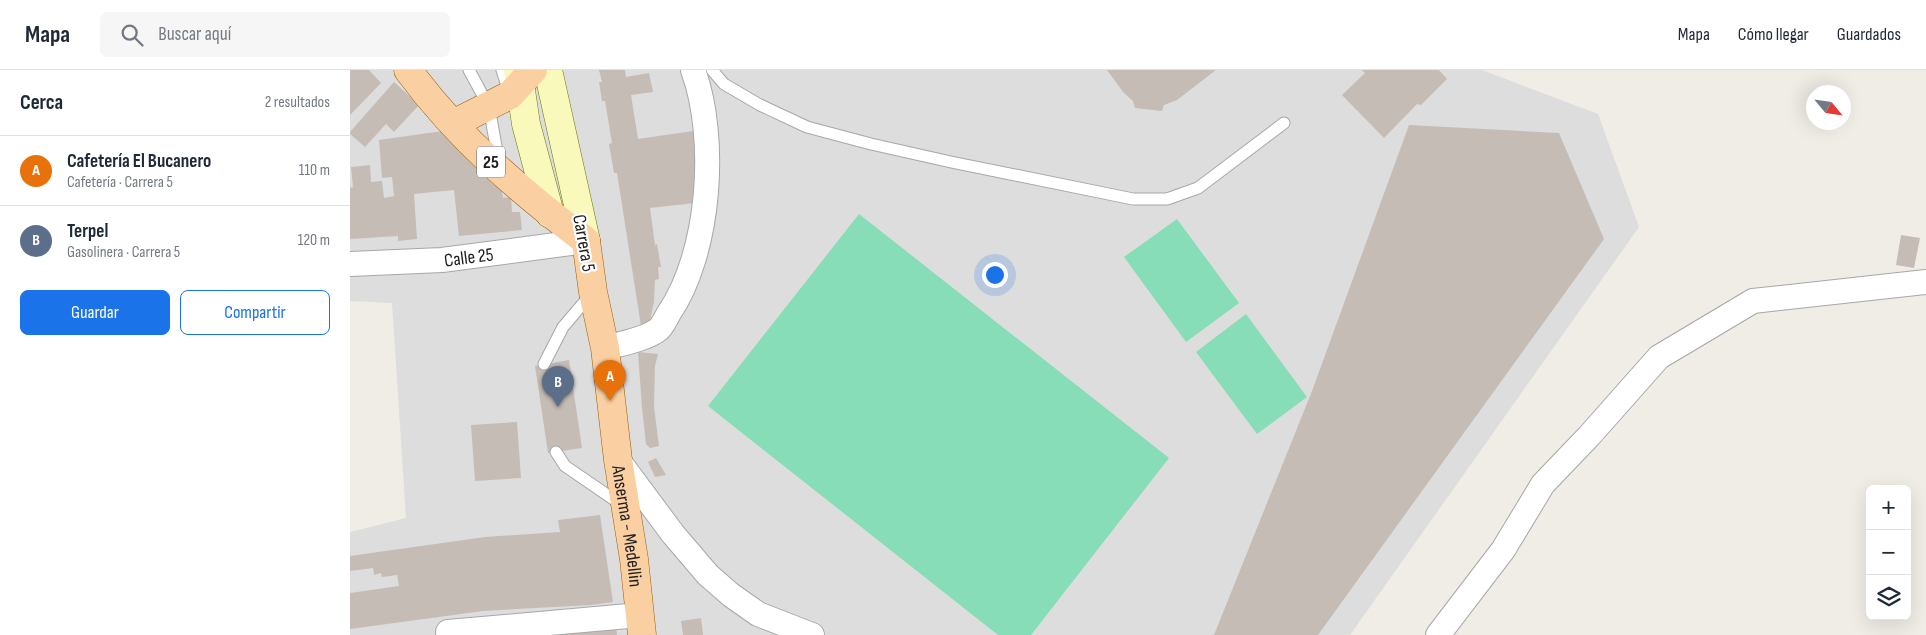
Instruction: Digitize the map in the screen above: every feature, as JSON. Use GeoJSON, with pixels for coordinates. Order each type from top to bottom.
{"type":"FeatureCollection","features":[{"type":"Feature","properties":{"kind":"main road","name":"25"},"geometry":{"type":"LineString","coordinates":[[408,70],[453,124],[501,172],[550,214],[586,241]]}},
{"type":"Feature","properties":{"kind":"main road"},"geometry":{"type":"LineString","coordinates":[[453,124],[512,83]]}},
{"type":"Feature","properties":{"kind":"main road","name":"Carrera 5"},"geometry":{"type":"LineString","coordinates":[[586,241],[593,292],[605,348],[613,417]]}},
{"type":"Feature","properties":{"kind":"main road","name":"Anserma - Medellin"},"geometry":{"type":"LineString","coordinates":[[613,417],[634,559],[641,625]]}},
{"type":"Feature","properties":{"kind":"street","name":"Carrera 5"},"geometry":{"type":"LineString","coordinates":[[548,70],[586,241]]}},
{"type":"Feature","properties":{"kind":"street"},"geometry":{"type":"LineString","coordinates":[[605,348],[635,340],[659,329],[679,298],[695,255],[704,210],[708,164],[704,119],[693,70]]}},
{"type":"Feature","properties":{"kind":"street","name":"Carrera 5"},"geometry":{"type":"LineString","coordinates":[[512,83],[526,124],[550,214]]}},
{"type":"Feature","properties":{"kind":"street","name":"Calle 25"},"geometry":{"type":"LineString","coordinates":[[350,264],[442,260],[586,241]]}},
{"type":"Feature","properties":{"kind":"street"},"geometry":{"type":"LineString","coordinates":[[1438,635],[1503,550],[1543,484],[1589,436],[1659,357],[1753,301],[1926,282]]}},
{"type":"Feature","properties":{"kind":"street"},"geometry":{"type":"LineString","coordinates":[[618,460],[672,534],[708,575],[758,614],[812,635]]}},
{"type":"Feature","properties":{"kind":"street"},"geometry":{"type":"LineString","coordinates":[[448,632],[641,625]]}},
{"type":"Feature","properties":{"kind":"lane"},"geometry":{"type":"LineString","coordinates":[[469,70],[512,83],[501,172]]}},
{"type":"Feature","properties":{"kind":"lane"},"geometry":{"type":"LineString","coordinates":[[712,70],[724,84],[760,105],[808,127],[871,144],[951,162],[1133,199],[1167,199],[1198,188],[1284,123]]}},
{"type":"Feature","properties":{"kind":"lane"},"geometry":{"type":"LineString","coordinates":[[544,364],[563,327],[593,292]]}},
{"type":"Feature","properties":{"kind":"lane"},"geometry":{"type":"LineString","coordinates":[[556,452],[565,466],[626,508]]}},
{"type":"Feature","properties":{"kind":"shaded area"},"geometry":{"type":"Polygon","coordinates":[[[350,70],[1482,70],[1598,114],[1639,227],[1350,635],[350,635],[350,532],[406,518],[392,303],[350,301],[350,70]]]}},
{"type":"Feature","properties":{"kind":"green space"},"geometry":{"type":"Polygon","coordinates":[[[859,214],[1169,458],[1031,635],[998,635],[708,406],[859,214]]]}},
{"type":"Feature","properties":{"kind":"green space"},"geometry":{"type":"Polygon","coordinates":[[[1177,219],[1239,303],[1186,342],[1124,257],[1177,219]]]}},
{"type":"Feature","properties":{"kind":"green space"},"geometry":{"type":"Polygon","coordinates":[[[1246,314],[1307,397],[1257,434],[1196,352],[1246,314]]]}},
{"type":"Feature","properties":{"kind":"building"},"geometry":{"type":"Polygon","coordinates":[[[350,70],[369,70],[381,83],[350,115],[350,70]]]}},
{"type":"Feature","properties":{"kind":"building"},"geometry":{"type":"Polygon","coordinates":[[[599,70],[625,70],[626,77],[649,73],[653,92],[631,95],[638,139],[693,131],[699,164],[695,203],[650,208],[655,245],[657,244],[661,267],[658,267],[659,279],[655,280],[654,302],[649,325],[641,326],[617,173],[614,173],[609,144],[612,143],[605,101],[602,101],[599,82],[602,82],[599,70]]]}},
{"type":"Feature","properties":{"kind":"building"},"geometry":{"type":"Polygon","coordinates":[[[1107,70],[1216,70],[1177,100],[1164,105],[1162,111],[1135,108],[1133,101],[1123,92],[1107,70]]]}},
{"type":"Feature","properties":{"kind":"building"},"geometry":{"type":"Polygon","coordinates":[[[1362,70],[1439,70],[1447,79],[1421,105],[1417,104],[1384,138],[1342,95],[1365,73],[1362,70]]]}},
{"type":"Feature","properties":{"kind":"building"},"geometry":{"type":"Polygon","coordinates":[[[394,82],[419,105],[394,132],[386,124],[365,147],[350,132],[394,82]]]}},
{"type":"Feature","properties":{"kind":"building"},"geometry":{"type":"Polygon","coordinates":[[[1409,125],[1559,133],[1604,239],[1318,635],[1214,635],[1312,391],[1409,125]]]}},
{"type":"Feature","properties":{"kind":"building"},"geometry":{"type":"Polygon","coordinates":[[[457,129],[468,145],[469,160],[481,159],[501,186],[503,198],[511,197],[512,212],[520,212],[522,230],[459,236],[454,190],[414,194],[417,239],[398,241],[398,236],[350,239],[350,188],[353,187],[351,167],[370,165],[371,182],[382,181],[384,198],[394,196],[392,177],[382,178],[379,140],[457,129]]]}},
{"type":"Feature","properties":{"kind":"building"},"geometry":{"type":"Polygon","coordinates":[[[1901,235],[1920,238],[1914,268],[1896,265],[1901,235]]]}},
{"type":"Feature","properties":{"kind":"building"},"geometry":{"type":"Polygon","coordinates":[[[638,352],[658,354],[655,366],[654,407],[659,446],[650,448],[646,444],[638,352]]]}},
{"type":"Feature","properties":{"kind":"building"},"geometry":{"type":"Polygon","coordinates":[[[569,360],[582,448],[548,453],[535,366],[569,360]]]}},
{"type":"Feature","properties":{"kind":"building"},"geometry":{"type":"Polygon","coordinates":[[[517,422],[521,478],[475,481],[471,425],[517,422]]]}},
{"type":"Feature","properties":{"kind":"building"},"geometry":{"type":"Polygon","coordinates":[[[656,458],[666,475],[655,477],[648,462],[656,458]]]}},
{"type":"Feature","properties":{"kind":"building"},"geometry":{"type":"Polygon","coordinates":[[[600,515],[613,602],[483,611],[350,629],[350,593],[399,586],[397,575],[382,577],[381,573],[374,575],[373,568],[350,571],[350,556],[485,537],[560,532],[558,520],[600,515]]]}},
{"type":"Feature","properties":{"kind":"building"},"geometry":{"type":"Polygon","coordinates":[[[701,618],[703,635],[683,635],[681,621],[701,618]]]}},
{"type":"Feature","properties":{"kind":"building"},"geometry":{"type":"Polygon","coordinates":[[[615,619],[617,635],[506,635],[615,619]]]}},
{"type":"Feature","properties":{"kind":"place","name":"Cafetería El Bucanero"},"geometry":{"type":"Point","coordinates":[610,401]}},
{"type":"Feature","properties":{"kind":"place","name":"Terpel"},"geometry":{"type":"Point","coordinates":[558,407]}}]}
